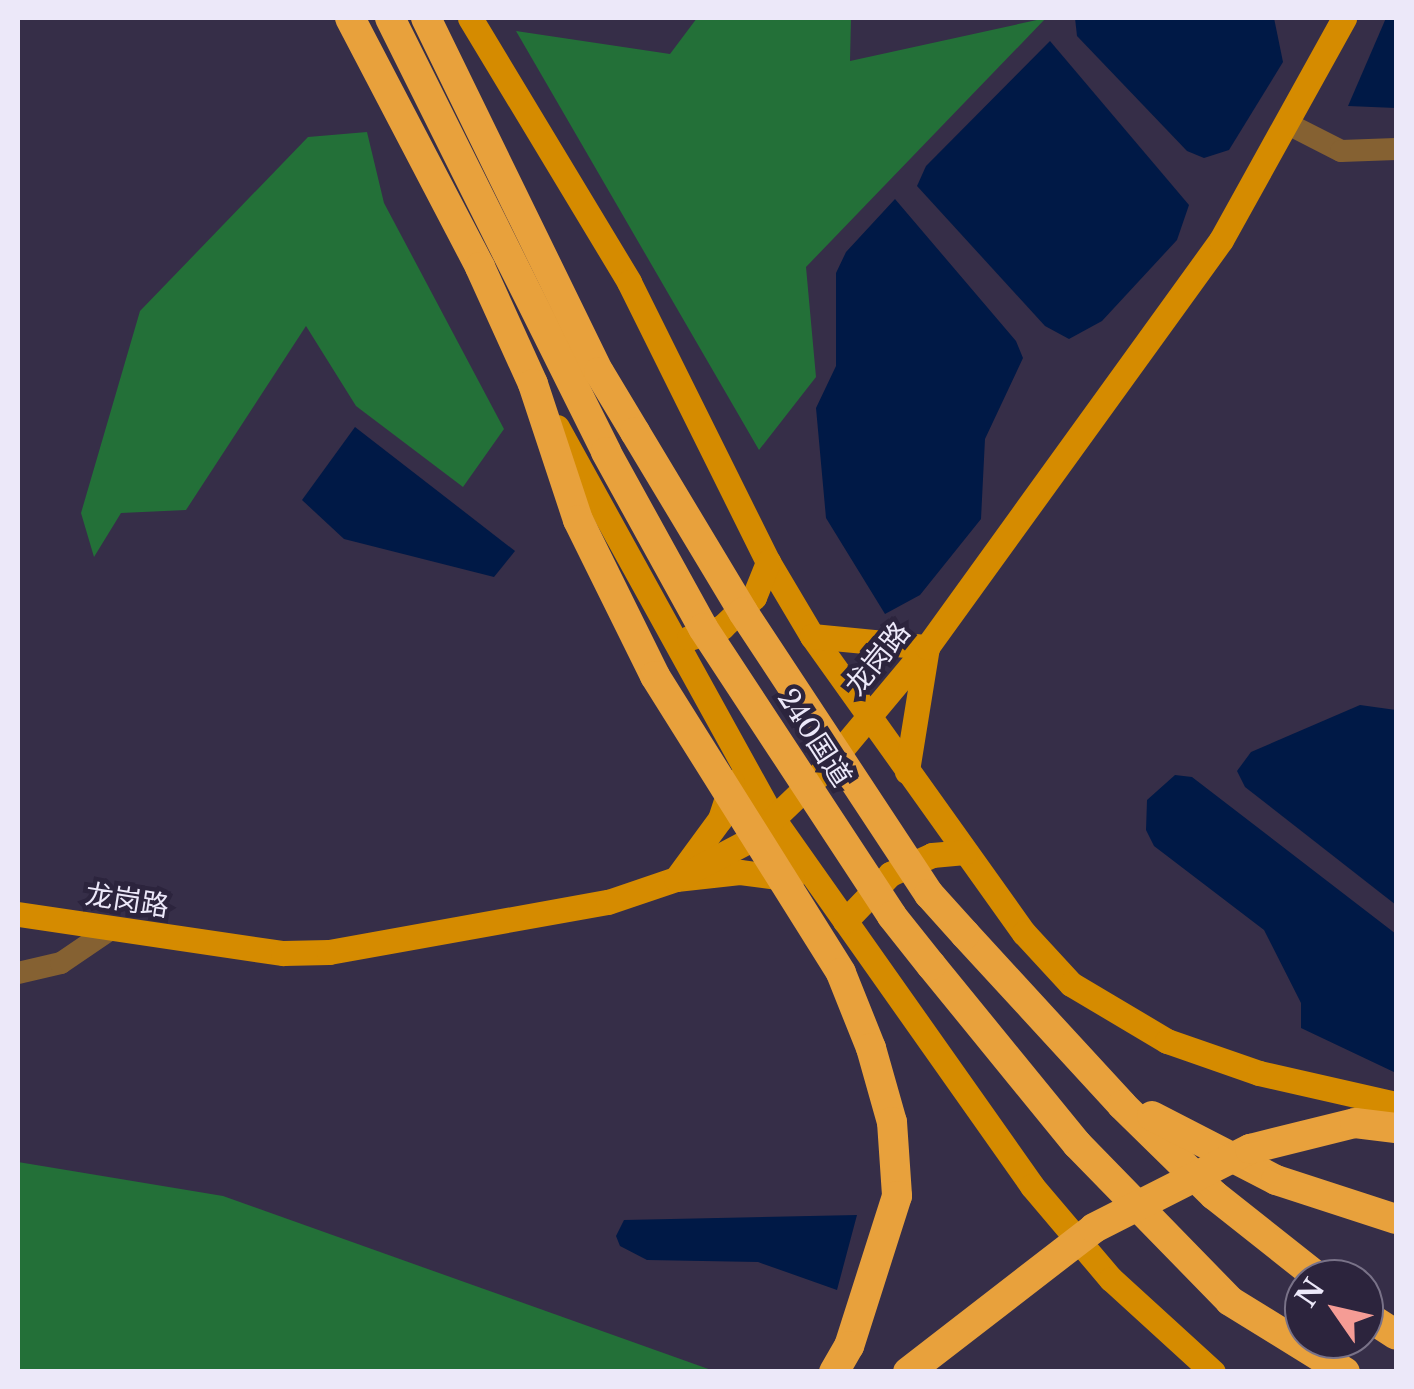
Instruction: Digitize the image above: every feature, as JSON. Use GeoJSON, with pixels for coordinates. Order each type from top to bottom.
{"type":"FeatureCollection","features":[{"type":"Feature","properties":{"kind":"highway"},"geometry":{"type":"LineString","coordinates":[[350,18],[533,384],[578,520],[655,676],[842,972],[872,1048],[892,1122],[897,1196],[849,1346],[834,1372]]}},
{"type":"Feature","properties":{"kind":"highway","name":"240国道"},"geometry":{"type":"LineString","coordinates":[[390,18],[606,452],[703,628],[892,916],[1077,1144],[1230,1301],[1345,1372]]}},
{"type":"Feature","properties":{"kind":"highway","name":"240国道"},"geometry":{"type":"LineString","coordinates":[[426,18],[599,372],[753,628],[930,894],[1105,1087],[1214,1194],[1295,1259]]}},
{"type":"Feature","properties":{"kind":"highway"},"geometry":{"type":"LineString","coordinates":[[1105,1087],[1203,1148],[1276,1180],[1396,1220]]}},
{"type":"Feature","properties":{"kind":"highway"},"geometry":{"type":"LineString","coordinates":[[908,1372],[1094,1228],[1250,1149],[1355,1123],[1396,1128]]}},
{"type":"Feature","properties":{"kind":"main road"},"geometry":{"type":"LineString","coordinates":[[470,18],[628,282],[768,562],[812,636],[1024,934],[1071,984],[1167,1042],[1259,1073],[1396,1104]]}},
{"type":"Feature","properties":{"kind":"main road","name":"龙岗路"},"geometry":{"type":"LineString","coordinates":[[18,914],[283,953],[329,952],[518,922],[676,879],[737,849],[774,820],[870,717],[927,647],[1221,240],[1290,125],[1344,18]]}},
{"type":"Feature","properties":{"kind":"main road"},"geometry":{"type":"LineString","coordinates":[[533,384],[774,820],[1032,1186],[1111,1279],[1213,1372]]}},
{"type":"Feature","properties":{"kind":"main road"},"geometry":{"type":"LineString","coordinates":[[674,640],[722,627],[754,596],[768,562]]}},
{"type":"Feature","properties":{"kind":"main road"},"geometry":{"type":"LineString","coordinates":[[812,636],[927,647],[908,771]]}},
{"type":"Feature","properties":{"kind":"main road"},"geometry":{"type":"LineString","coordinates":[[676,879],[720,819],[737,752]]}},
{"type":"Feature","properties":{"kind":"main road"},"geometry":{"type":"LineString","coordinates":[[845,921],[890,874],[932,854],[965,852]]}},
{"type":"Feature","properties":{"kind":"main road"},"geometry":{"type":"LineString","coordinates":[[676,879],[767,874],[820,885]]}},
{"type":"Feature","properties":{"kind":"street"},"geometry":{"type":"LineString","coordinates":[[1290,125],[1341,151],[1396,149]]}},
{"type":"Feature","properties":{"kind":"street"},"geometry":{"type":"LineString","coordinates":[[18,974],[61,963],[112,930]]}},
{"type":"Feature","properties":{"kind":"green space"},"geometry":{"type":"Polygon","coordinates":[[[697,18],[851,18],[850,61],[1046,18],[806,267],[816,377],[759,450],[516,31],[670,54],[697,18]]]}},
{"type":"Feature","properties":{"kind":"green space"},"geometry":{"type":"Polygon","coordinates":[[[367,132],[384,203],[504,429],[463,487],[356,406],[306,326],[186,510],[121,513],[94,557],[81,513],[140,311],[308,137],[367,132]]]}},
{"type":"Feature","properties":{"kind":"green space"},"geometry":{"type":"Polygon","coordinates":[[[18,1162],[223,1196],[714,1371],[18,1371],[18,1162]]]}},
{"type":"Feature","properties":{"kind":"water"},"geometry":{"type":"Polygon","coordinates":[[[1075,18],[1274,18],[1283,62],[1229,150],[1204,158],[1187,151],[1077,36],[1075,18]]]}},
{"type":"Feature","properties":{"kind":"water"},"geometry":{"type":"Polygon","coordinates":[[[1386,18],[1396,18],[1396,108],[1348,106],[1386,18]]]}},
{"type":"Feature","properties":{"kind":"water"},"geometry":{"type":"Polygon","coordinates":[[[1050,41],[1189,205],[1177,240],[1102,321],[1069,339],[1045,326],[917,186],[926,166],[1050,41]]]}},
{"type":"Feature","properties":{"kind":"water"},"geometry":{"type":"Polygon","coordinates":[[[895,199],[1016,341],[1023,358],[985,439],[981,519],[920,595],[885,614],[826,518],[816,408],[836,366],[836,273],[846,252],[895,199]]]}},
{"type":"Feature","properties":{"kind":"water"},"geometry":{"type":"Polygon","coordinates":[[[355,427],[515,551],[494,577],[344,539],[302,500],[355,427]]]}},
{"type":"Feature","properties":{"kind":"water"},"geometry":{"type":"Polygon","coordinates":[[[1360,705],[1396,710],[1396,905],[1245,787],[1237,771],[1251,752],[1360,705]]]}},
{"type":"Feature","properties":{"kind":"water"},"geometry":{"type":"Polygon","coordinates":[[[1175,775],[1192,777],[1396,934],[1396,1073],[1301,1028],[1301,1003],[1264,930],[1154,846],[1146,830],[1147,800],[1175,775]]]}},
{"type":"Feature","properties":{"kind":"water"},"geometry":{"type":"Polygon","coordinates":[[[857,1215],[837,1290],[758,1262],[647,1260],[620,1246],[616,1236],[624,1220],[857,1215]]]}}]}
